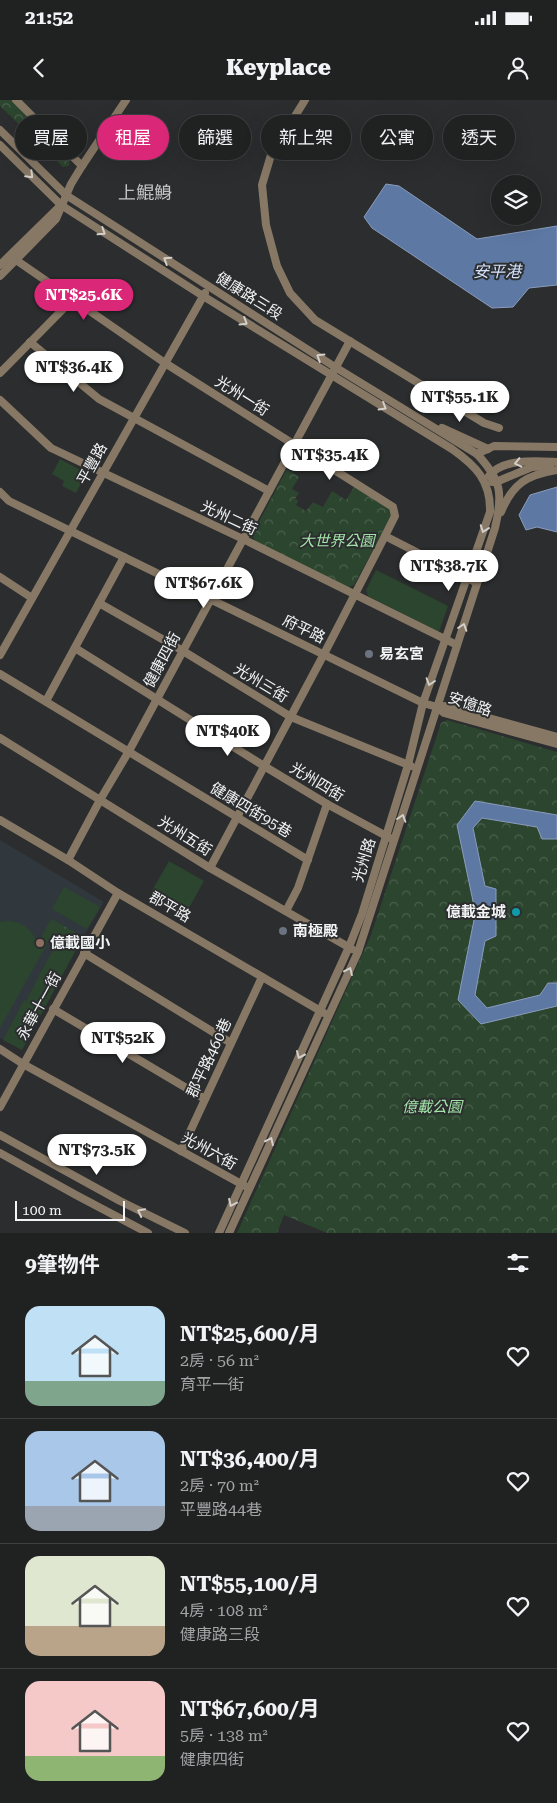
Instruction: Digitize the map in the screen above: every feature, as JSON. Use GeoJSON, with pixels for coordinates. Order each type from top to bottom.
{"type":"FeatureCollection","features":[{"type":"Feature","properties":{"kind":"street"},"geometry":{"type":"LineString","coordinates":[[16,100],[82,166]]}},
{"type":"Feature","properties":{"kind":"street"},"geometry":{"type":"LineString","coordinates":[[0,276],[56,219],[61,205],[82,166],[126,100]]}},
{"type":"Feature","properties":{"kind":"street"},"geometry":{"type":"LineString","coordinates":[[306,100],[271,155],[262,185],[266,225],[277,266],[290,293],[315,320],[484,423],[499,428]]}},
{"type":"Feature","properties":{"kind":"street","name":"健康路三段"},"geometry":{"type":"LineString","coordinates":[[0,130],[66,195],[335,367],[478,454],[492,472],[496,482]]}},
{"type":"Feature","properties":{"kind":"street","name":"健康路三段"},"geometry":{"type":"LineString","coordinates":[[0,145],[61,205],[330,376],[452,449],[469,461],[485,482]]}},
{"type":"Feature","properties":{"kind":"street"},"geometry":{"type":"LineString","coordinates":[[0,265],[61,205]]}},
{"type":"Feature","properties":{"kind":"street","name":"光州一街"},"geometry":{"type":"LineString","coordinates":[[16,260],[165,363],[393,507],[395,516],[356,594],[210,868]]}},
{"type":"Feature","properties":{"kind":"street","name":"平豐路"},"geometry":{"type":"LineString","coordinates":[[0,655],[208,286]]}},
{"type":"Feature","properties":{"kind":"street"},"geometry":{"type":"LineString","coordinates":[[0,373],[72,300]]}},
{"type":"Feature","properties":{"kind":"street","name":"健康四街"},"geometry":{"type":"LineString","coordinates":[[68,860],[129,751],[350,341]]}},
{"type":"Feature","properties":{"kind":"street"},"geometry":{"type":"LineString","coordinates":[[30,342],[99,399],[269,491]]}},
{"type":"Feature","properties":{"kind":"street","name":"光州二街"},"geometry":{"type":"LineString","coordinates":[[0,400],[51,448],[243,539],[457,645]]}},
{"type":"Feature","properties":{"kind":"street"},"geometry":{"type":"LineString","coordinates":[[421,420],[470,439],[488,449]]}},
{"type":"Feature","properties":{"kind":"street"},"geometry":{"type":"LineString","coordinates":[[478,454],[494,446],[557,447]]}},
{"type":"Feature","properties":{"kind":"street"},"geometry":{"type":"LineString","coordinates":[[485,482],[492,472],[507,465],[528,460],[557,464]]}},
{"type":"Feature","properties":{"kind":"street"},"geometry":{"type":"LineString","coordinates":[[485,482],[496,482],[532,467],[557,464]]}},
{"type":"Feature","properties":{"kind":"street"},"geometry":{"type":"LineString","coordinates":[[495,528],[502,510],[512,493],[523,481],[537,473],[557,470]]}},
{"type":"Feature","properties":{"kind":"street","name":"光州路"},"geometry":{"type":"LineString","coordinates":[[229,1233],[245,1186],[362,914],[444,640],[490,512],[490,500],[485,482]]}},
{"type":"Feature","properties":{"kind":"street","name":"光州路"},"geometry":{"type":"LineString","coordinates":[[218,1233],[245,1186],[358,952],[495,528],[500,496],[496,482]]}},
{"type":"Feature","properties":{"kind":"street","name":"府平路"},"geometry":{"type":"LineString","coordinates":[[0,492],[9,501],[424,703],[436,707]]}},
{"type":"Feature","properties":{"kind":"street"},"geometry":{"type":"LineString","coordinates":[[385,536],[477,583]]}},
{"type":"Feature","properties":{"kind":"street"},"geometry":{"type":"LineString","coordinates":[[46,702],[124,557]]}},
{"type":"Feature","properties":{"kind":"street"},"geometry":{"type":"LineString","coordinates":[[0,577],[32,598]]}},
{"type":"Feature","properties":{"kind":"street","name":"光州三街"},"geometry":{"type":"LineString","coordinates":[[99,603],[183,651],[291,717],[418,769]]}},
{"type":"Feature","properties":{"kind":"street","name":"光州四街"},"geometry":{"type":"LineString","coordinates":[[75,648],[327,804],[385,837],[394,839]]}},
{"type":"Feature","properties":{"kind":"street","name":"健康四街95巷"},"geometry":{"type":"LineString","coordinates":[[0,674],[308,860]]}},
{"type":"Feature","properties":{"kind":"street","name":"安億路"},"geometry":{"type":"LineString","coordinates":[[436,707],[445,706],[557,737]]}},
{"type":"Feature","properties":{"kind":"street","name":"安億路"},"geometry":{"type":"LineString","coordinates":[[436,707],[444,713],[557,744]]}},
{"type":"Feature","properties":{"kind":"street","name":"光州五街"},"geometry":{"type":"LineString","coordinates":[[0,738],[210,868],[358,952]]}},
{"type":"Feature","properties":{"kind":"street"},"geometry":{"type":"LineString","coordinates":[[286,911],[298,888],[327,804]]}},
{"type":"Feature","properties":{"kind":"street","name":"郡平路"},"geometry":{"type":"LineString","coordinates":[[0,820],[68,860],[118,893],[328,1015]]}},
{"type":"Feature","properties":{"kind":"street","name":"永華十一街"},"geometry":{"type":"LineString","coordinates":[[0,1107],[118,893]]}},
{"type":"Feature","properties":{"kind":"street"},"geometry":{"type":"LineString","coordinates":[[84,953],[231,1042]]}},
{"type":"Feature","properties":{"kind":"street","name":"郡平路460巷"},"geometry":{"type":"LineString","coordinates":[[181,1151],[262,977]]}},
{"type":"Feature","properties":{"kind":"street"},"geometry":{"type":"LineString","coordinates":[[54,1009],[205,1100]]}},
{"type":"Feature","properties":{"kind":"street","name":"光州六街"},"geometry":{"type":"LineString","coordinates":[[0,1049],[23,1064],[245,1186]]}},
{"type":"Feature","properties":{"kind":"street"},"geometry":{"type":"LineString","coordinates":[[0,1135],[120,1201],[185,1233]]}},
{"type":"Feature","properties":{"kind":"street"},"geometry":{"type":"LineString","coordinates":[[0,1153],[148,1233]]}},
{"type":"Feature","properties":{"kind":"shaded area","name":"億載國小"},"geometry":{"type":"Polygon","coordinates":[[[0,840],[104,902],[59,978],[22,1050],[0,1038],[0,840]]]}},
{"type":"Feature","properties":{"kind":"green space"},"geometry":{"type":"Polygon","coordinates":[[[0,100],[11,100],[26,115],[15,115],[15,121],[0,106],[0,100]]]}},
{"type":"Feature","properties":{"kind":"green space"},"geometry":{"type":"Polygon","coordinates":[[[56,160],[70,160],[69,166],[63,167],[56,160]]]}},
{"type":"Feature","properties":{"kind":"green space"},"geometry":{"type":"Polygon","coordinates":[[[60,459],[86,473],[76,493],[62,486],[64,481],[52,474],[60,459]]]}},
{"type":"Feature","properties":{"kind":"green space","name":"大世界公園"},"geometry":{"type":"Polygon","coordinates":[[[287,469],[299,477],[292,489],[299,493],[295,499],[298,501],[296,505],[306,511],[313,502],[323,507],[332,491],[346,500],[354,487],[390,509],[392,515],[354,585],[348,587],[255,541],[252,535],[287,469]]]}},
{"type":"Feature","properties":{"kind":"green space"},"geometry":{"type":"Polygon","coordinates":[[[376,570],[448,606],[439,632],[368,596],[366,590],[376,570]]]}},
{"type":"Feature","properties":{"kind":"green space","name":"億載公園"},"geometry":{"type":"Polygon","coordinates":[[[447,720],[557,752],[557,1233],[327,1233],[284,1215],[277,1233],[237,1233],[371,935],[441,723],[447,720]]]}},
{"type":"Feature","properties":{"kind":"green space"},"geometry":{"type":"Polygon","coordinates":[[[169,861],[204,881],[185,915],[150,894],[169,861]]]}},
{"type":"Feature","properties":{"kind":"green space"},"geometry":{"type":"Polygon","coordinates":[[[64,887],[100,907],[87,929],[52,909],[64,887]]]}},
{"type":"Feature","properties":{"kind":"green space"},"geometry":{"type":"Polygon","coordinates":[[[51,919],[59,923],[0,1028],[0,922],[12,921],[23,925],[31,932],[38,943],[51,919]]]}},
{"type":"Feature","properties":{"kind":"green space"},"geometry":{"type":"Polygon","coordinates":[[[59,923],[83,937],[76,950],[51,936],[59,923]]]}},
{"type":"Feature","properties":{"kind":"green space"},"geometry":{"type":"Polygon","coordinates":[[[58,940],[76,950],[22,1050],[3,1040],[58,940]]]}},
{"type":"Feature","properties":{"kind":"water","name":"安平港"},"geometry":{"type":"Polygon","coordinates":[[[386,184],[399,186],[477,239],[557,226],[557,285],[529,288],[513,307],[492,308],[372,228],[364,217],[386,184]]]}},
{"type":"Feature","properties":{"kind":"water"},"geometry":{"type":"Polygon","coordinates":[[[557,487],[557,532],[537,527],[526,530],[519,515],[530,495],[557,487]]]}},
{"type":"Feature","properties":{"kind":"water"},"geometry":{"type":"Polygon","coordinates":[[[475,801],[557,815],[557,839],[542,839],[537,827],[482,818],[473,828],[485,886],[496,889],[496,908],[493,908],[493,917],[496,917],[496,936],[485,941],[475,995],[487,1008],[540,995],[548,983],[557,983],[557,1006],[481,1024],[458,1000],[474,920],[481,917],[481,908],[474,906],[457,825],[475,801]]]}},
{"type":"Feature","properties":{"kind":"place","name":"易玄宮"},"geometry":{"type":"Point","coordinates":[369,654]}},
{"type":"Feature","properties":{"kind":"place","name":"億載金城"},"geometry":{"type":"Point","coordinates":[516,912]}},
{"type":"Feature","properties":{"kind":"place","name":"南極殿"},"geometry":{"type":"Point","coordinates":[283,931]}},
{"type":"Feature","properties":{"kind":"place","name":"億載國小"},"geometry":{"type":"Point","coordinates":[40,943]}},
{"type":"Feature","properties":{"kind":"district","name":"上鯤鯓"},"geometry":{"type":"Point","coordinates":[145,192]}}]}
